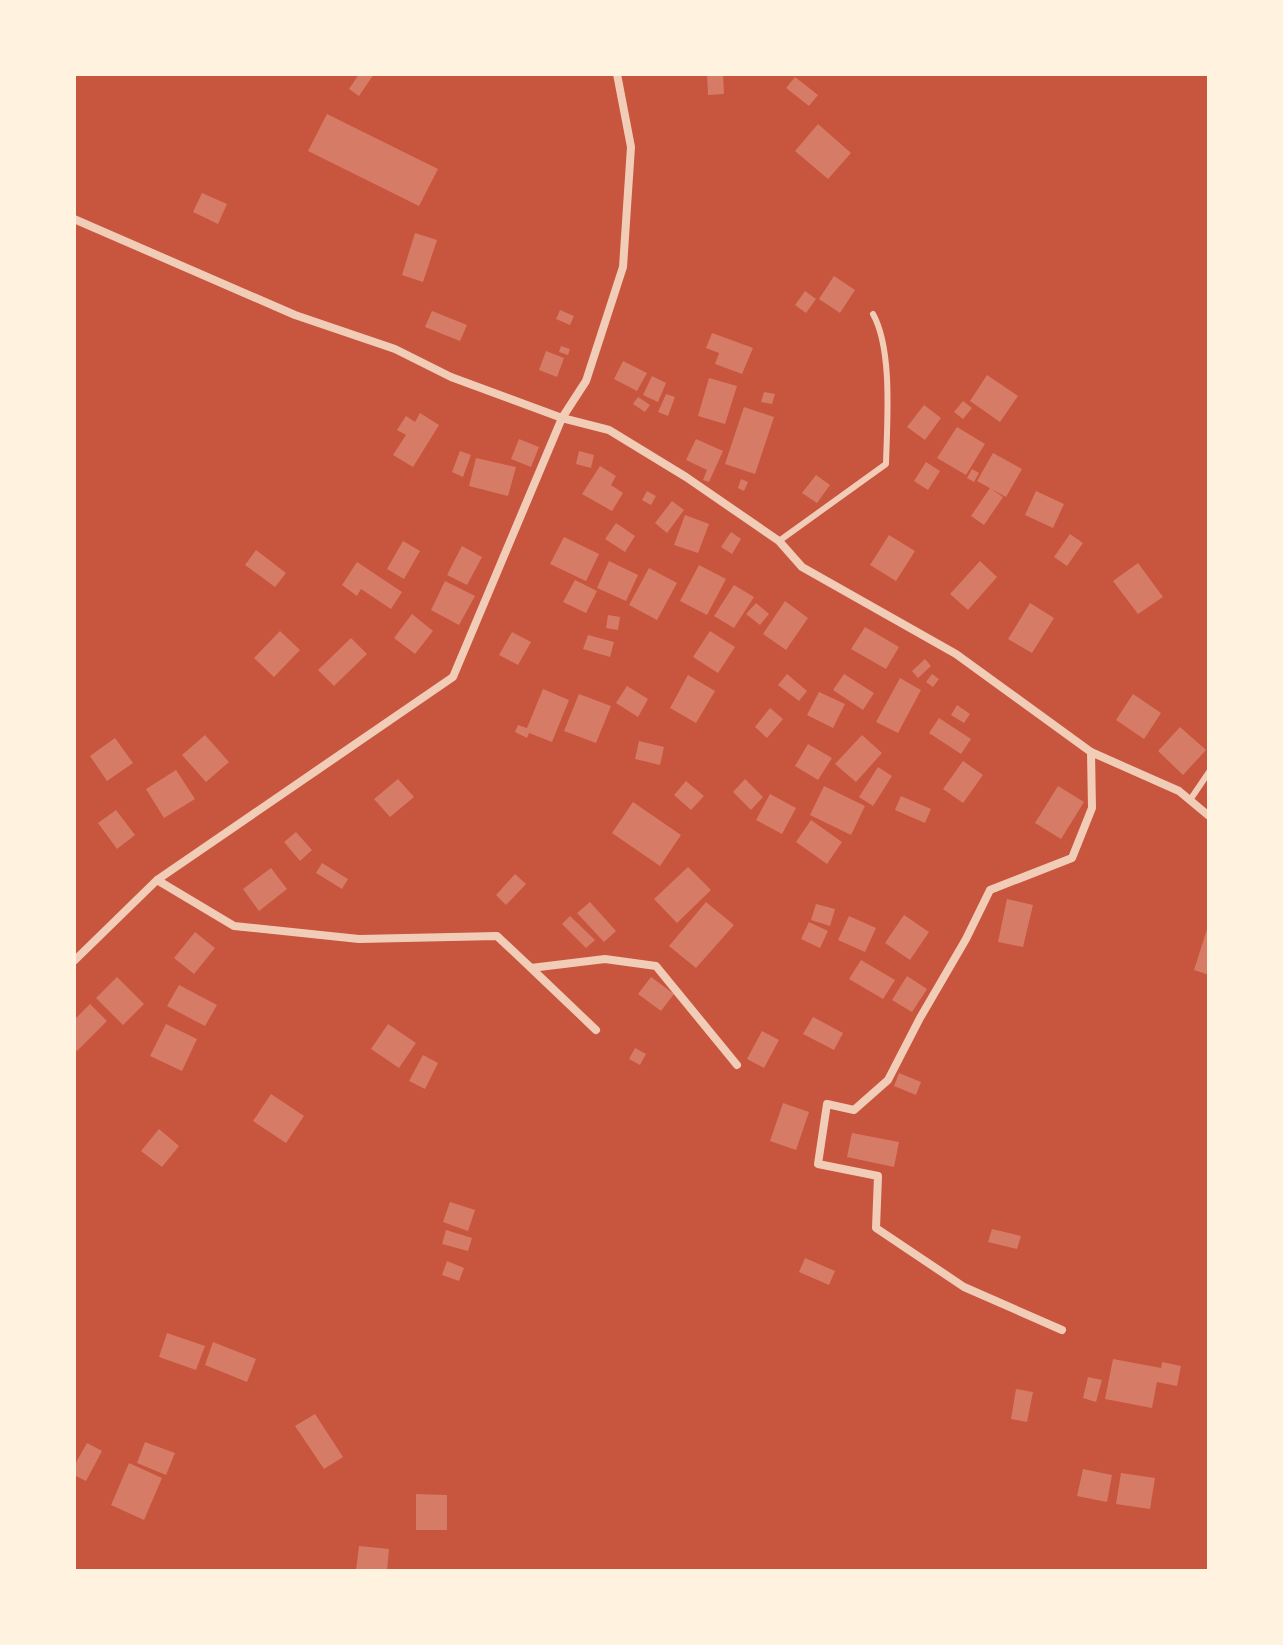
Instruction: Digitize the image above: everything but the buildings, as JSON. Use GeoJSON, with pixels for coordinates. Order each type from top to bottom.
{"type":"FeatureCollection","features":[{"type":"Feature","properties":{"kind":"street"},"geometry":{"type":"LineString","coordinates":[[74,961],[157,880],[453,677],[562,418],[586,381],[623,267],[631,147],[617,74]]}},
{"type":"Feature","properties":{"kind":"street"},"geometry":{"type":"LineString","coordinates":[[74,219],[295,315],[395,349],[451,377],[562,418],[609,430],[686,477],[779,541],[802,567],[956,654],[1091,752],[1179,791],[1209,816]]}},
{"type":"Feature","properties":{"kind":"street"},"geometry":{"type":"LineString","coordinates":[[1062,1330],[964,1287],[876,1228],[878,1176],[818,1164],[827,1104],[854,1110],[888,1080],[990,890],[1072,858],[1092,808],[1091,752]]}},
{"type":"Feature","properties":{"kind":"street"},"geometry":{"type":"LineString","coordinates":[[157,880],[234,926],[359,939],[497,936],[596,1030]]}},
{"type":"Feature","properties":{"kind":"street"},"geometry":{"type":"LineString","coordinates":[[531,968],[605,959],[656,966],[737,1065]]}},
{"type":"Feature","properties":{"kind":"lane"},"geometry":{"type":"LineString","coordinates":[[779,541],[886,464],[888,390],[879,325],[873,314]]}},
{"type":"Feature","properties":{"kind":"lane"},"geometry":{"type":"LineString","coordinates":[[1190,800],[1209,772]]}}]}
